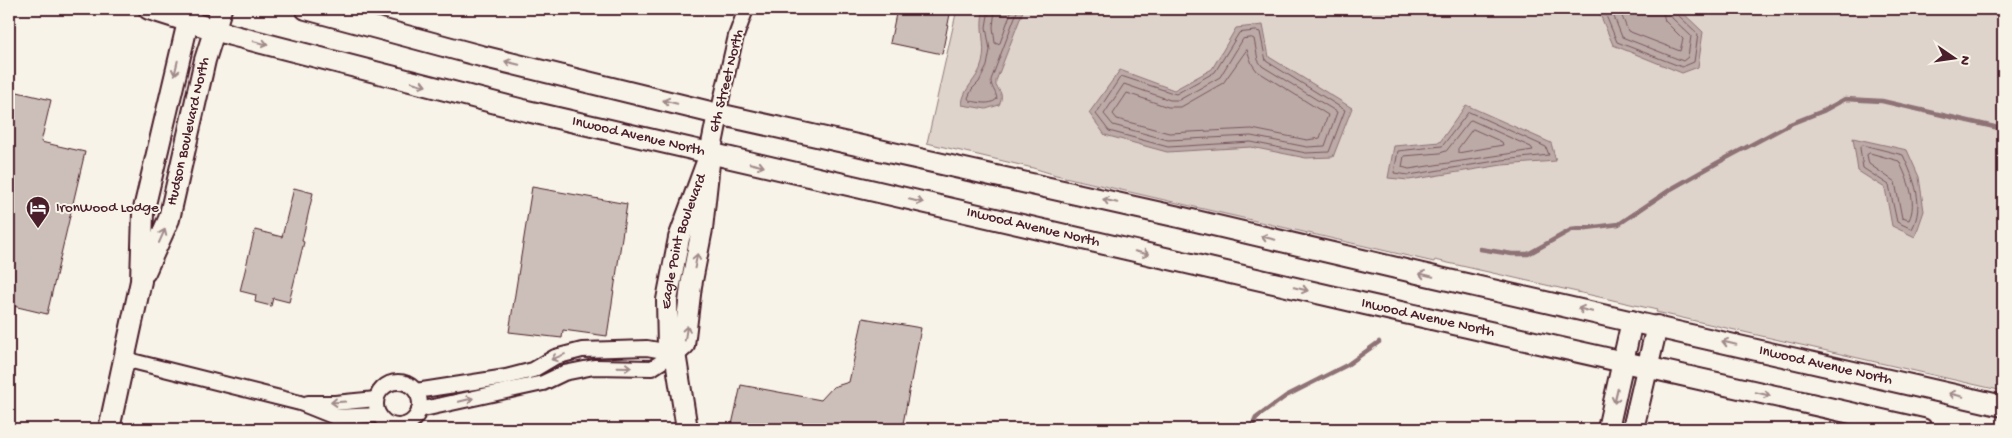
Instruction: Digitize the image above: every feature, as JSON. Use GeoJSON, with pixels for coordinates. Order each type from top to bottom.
{"type":"FeatureCollection","features":[{"type":"Feature","properties":{"kind":"main road","name":"Inwood Avenue North"},"geometry":{"type":"LineString","coordinates":[[149,9],[190,15],[215,30],[483,100],[710,154],[1922,429]]}},
{"type":"Feature","properties":{"kind":"main road","name":"Hudson Boulevard North"},"geometry":{"type":"LineString","coordinates":[[109,429],[142,281],[169,219],[206,60],[221,9]]}},
{"type":"Feature","properties":{"kind":"main road","name":"Inwood Avenue North"},"geometry":{"type":"LineString","coordinates":[[306,9],[481,56],[718,114],[2003,406]]}},
{"type":"Feature","properties":{"kind":"main road","name":"Hudson Boulevard North"},"geometry":{"type":"LineString","coordinates":[[142,281],[143,213],[190,15]]}},
{"type":"Feature","properties":{"kind":"main road","name":"6th Street North"},"geometry":{"type":"LineString","coordinates":[[710,154],[718,114]]}},
{"type":"Feature","properties":{"kind":"main road","name":"Eagle Point Boulevard"},"geometry":{"type":"LineString","coordinates":[[675,353],[684,344],[690,310],[691,286],[702,229],[710,154]]}},
{"type":"Feature","properties":{"kind":"main road"},"geometry":{"type":"LineString","coordinates":[[1608,429],[1632,321]]}},
{"type":"Feature","properties":{"kind":"main road"},"geometry":{"type":"LineString","coordinates":[[1633,429],[1657,326]]}},
{"type":"Feature","properties":{"kind":"main road"},"geometry":{"type":"LineString","coordinates":[[675,353],[687,429]]}},
{"type":"Feature","properties":{"kind":"street","name":"6th Street North"},"geometry":{"type":"LineString","coordinates":[[718,114],[736,36],[746,9]]}},
{"type":"Feature","properties":{"kind":"street"},"geometry":{"type":"LineString","coordinates":[[416,391],[506,377],[533,370],[556,357],[582,350],[647,348],[675,353]]}},
{"type":"Feature","properties":{"kind":"street"},"geometry":{"type":"LineString","coordinates":[[419,410],[543,383],[564,373],[594,367],[652,368],[675,353]]}},
{"type":"Feature","properties":{"kind":"street"},"geometry":{"type":"LineString","coordinates":[[124,359],[300,403],[335,417],[379,415]]}},
{"type":"Feature","properties":{"kind":"street"},"geometry":{"type":"LineString","coordinates":[[390,382],[404,382],[416,391],[419,397],[419,410],[412,421],[400,426],[388,424],[376,410],[376,399],[384,386],[390,382]]}},
{"type":"Feature","properties":{"kind":"street"},"geometry":{"type":"LineString","coordinates":[[300,403],[335,403],[376,399]]}},
{"type":"Feature","properties":{"kind":"shaded area"},"geometry":{"type":"Polygon","coordinates":[[[957,9],[2003,9],[2003,391],[1656,312],[1657,310],[1435,260],[1434,262],[1056,175],[927,143],[957,9]]]}},
{"type":"Feature","properties":{"kind":"water"},"geometry":{"type":"Polygon","coordinates":[[[984,9],[1023,9],[996,81],[996,86],[1001,95],[999,105],[986,109],[962,105],[965,93],[982,63],[984,50],[982,16],[984,9]]]}},
{"type":"Feature","properties":{"kind":"water"},"geometry":{"type":"Polygon","coordinates":[[[1602,9],[1679,9],[1703,32],[1698,67],[1682,73],[1613,45],[1599,12],[1602,9]]]}},
{"type":"Feature","properties":{"kind":"water"},"geometry":{"type":"Polygon","coordinates":[[[1263,25],[1269,57],[1352,108],[1333,157],[1306,158],[1251,147],[1167,152],[1105,135],[1089,113],[1120,70],[1174,90],[1212,69],[1236,28],[1263,25]]]}},
{"type":"Feature","properties":{"kind":"water"},"geometry":{"type":"Polygon","coordinates":[[[1466,105],[1551,143],[1556,161],[1502,165],[1409,180],[1388,178],[1394,146],[1440,142],[1466,105]]]}},
{"type":"Feature","properties":{"kind":"water"},"geometry":{"type":"Polygon","coordinates":[[[1853,138],[1907,150],[1919,177],[1924,211],[1915,237],[1892,226],[1885,188],[1858,171],[1853,138]]]}},
{"type":"Feature","properties":{"kind":"building"},"geometry":{"type":"Polygon","coordinates":[[[897,9],[951,9],[942,54],[890,43],[897,9]]]}},
{"type":"Feature","properties":{"kind":"building","name":"IronWood Lodge"},"geometry":{"type":"Polygon","coordinates":[[[9,90],[51,100],[41,142],[85,152],[47,314],[9,305],[9,90]]]}},
{"type":"Feature","properties":{"kind":"building"},"geometry":{"type":"Polygon","coordinates":[[[532,187],[627,204],[607,336],[563,330],[562,338],[509,332],[532,187]]]}},
{"type":"Feature","properties":{"kind":"building"},"geometry":{"type":"Polygon","coordinates":[[[294,188],[313,193],[302,241],[304,242],[289,302],[273,298],[271,306],[255,302],[256,295],[240,291],[255,230],[282,237],[294,188]]]}},
{"type":"Feature","properties":{"kind":"building"},"geometry":{"type":"Polygon","coordinates":[[[863,318],[921,328],[902,429],[731,429],[741,385],[821,400],[833,387],[849,382],[863,318]]]}},
{"type":"Feature","properties":{"kind":"waterway"},"geometry":{"type":"LineString","coordinates":[[1480,249],[1512,254],[1528,254],[1571,230],[1619,224],[1671,189],[1717,163],[1790,124],[1823,111],[1845,99],[1882,101],[2003,129]]}},
{"type":"Feature","properties":{"kind":"waterway"},"geometry":{"type":"LineString","coordinates":[[1251,429],[1256,418],[1286,396],[1347,365],[1379,342]]}},
{"type":"Feature","properties":{"kind":"place","name":"IronWood Lodge"},"geometry":{"type":"Point","coordinates":[38,229]}}]}
